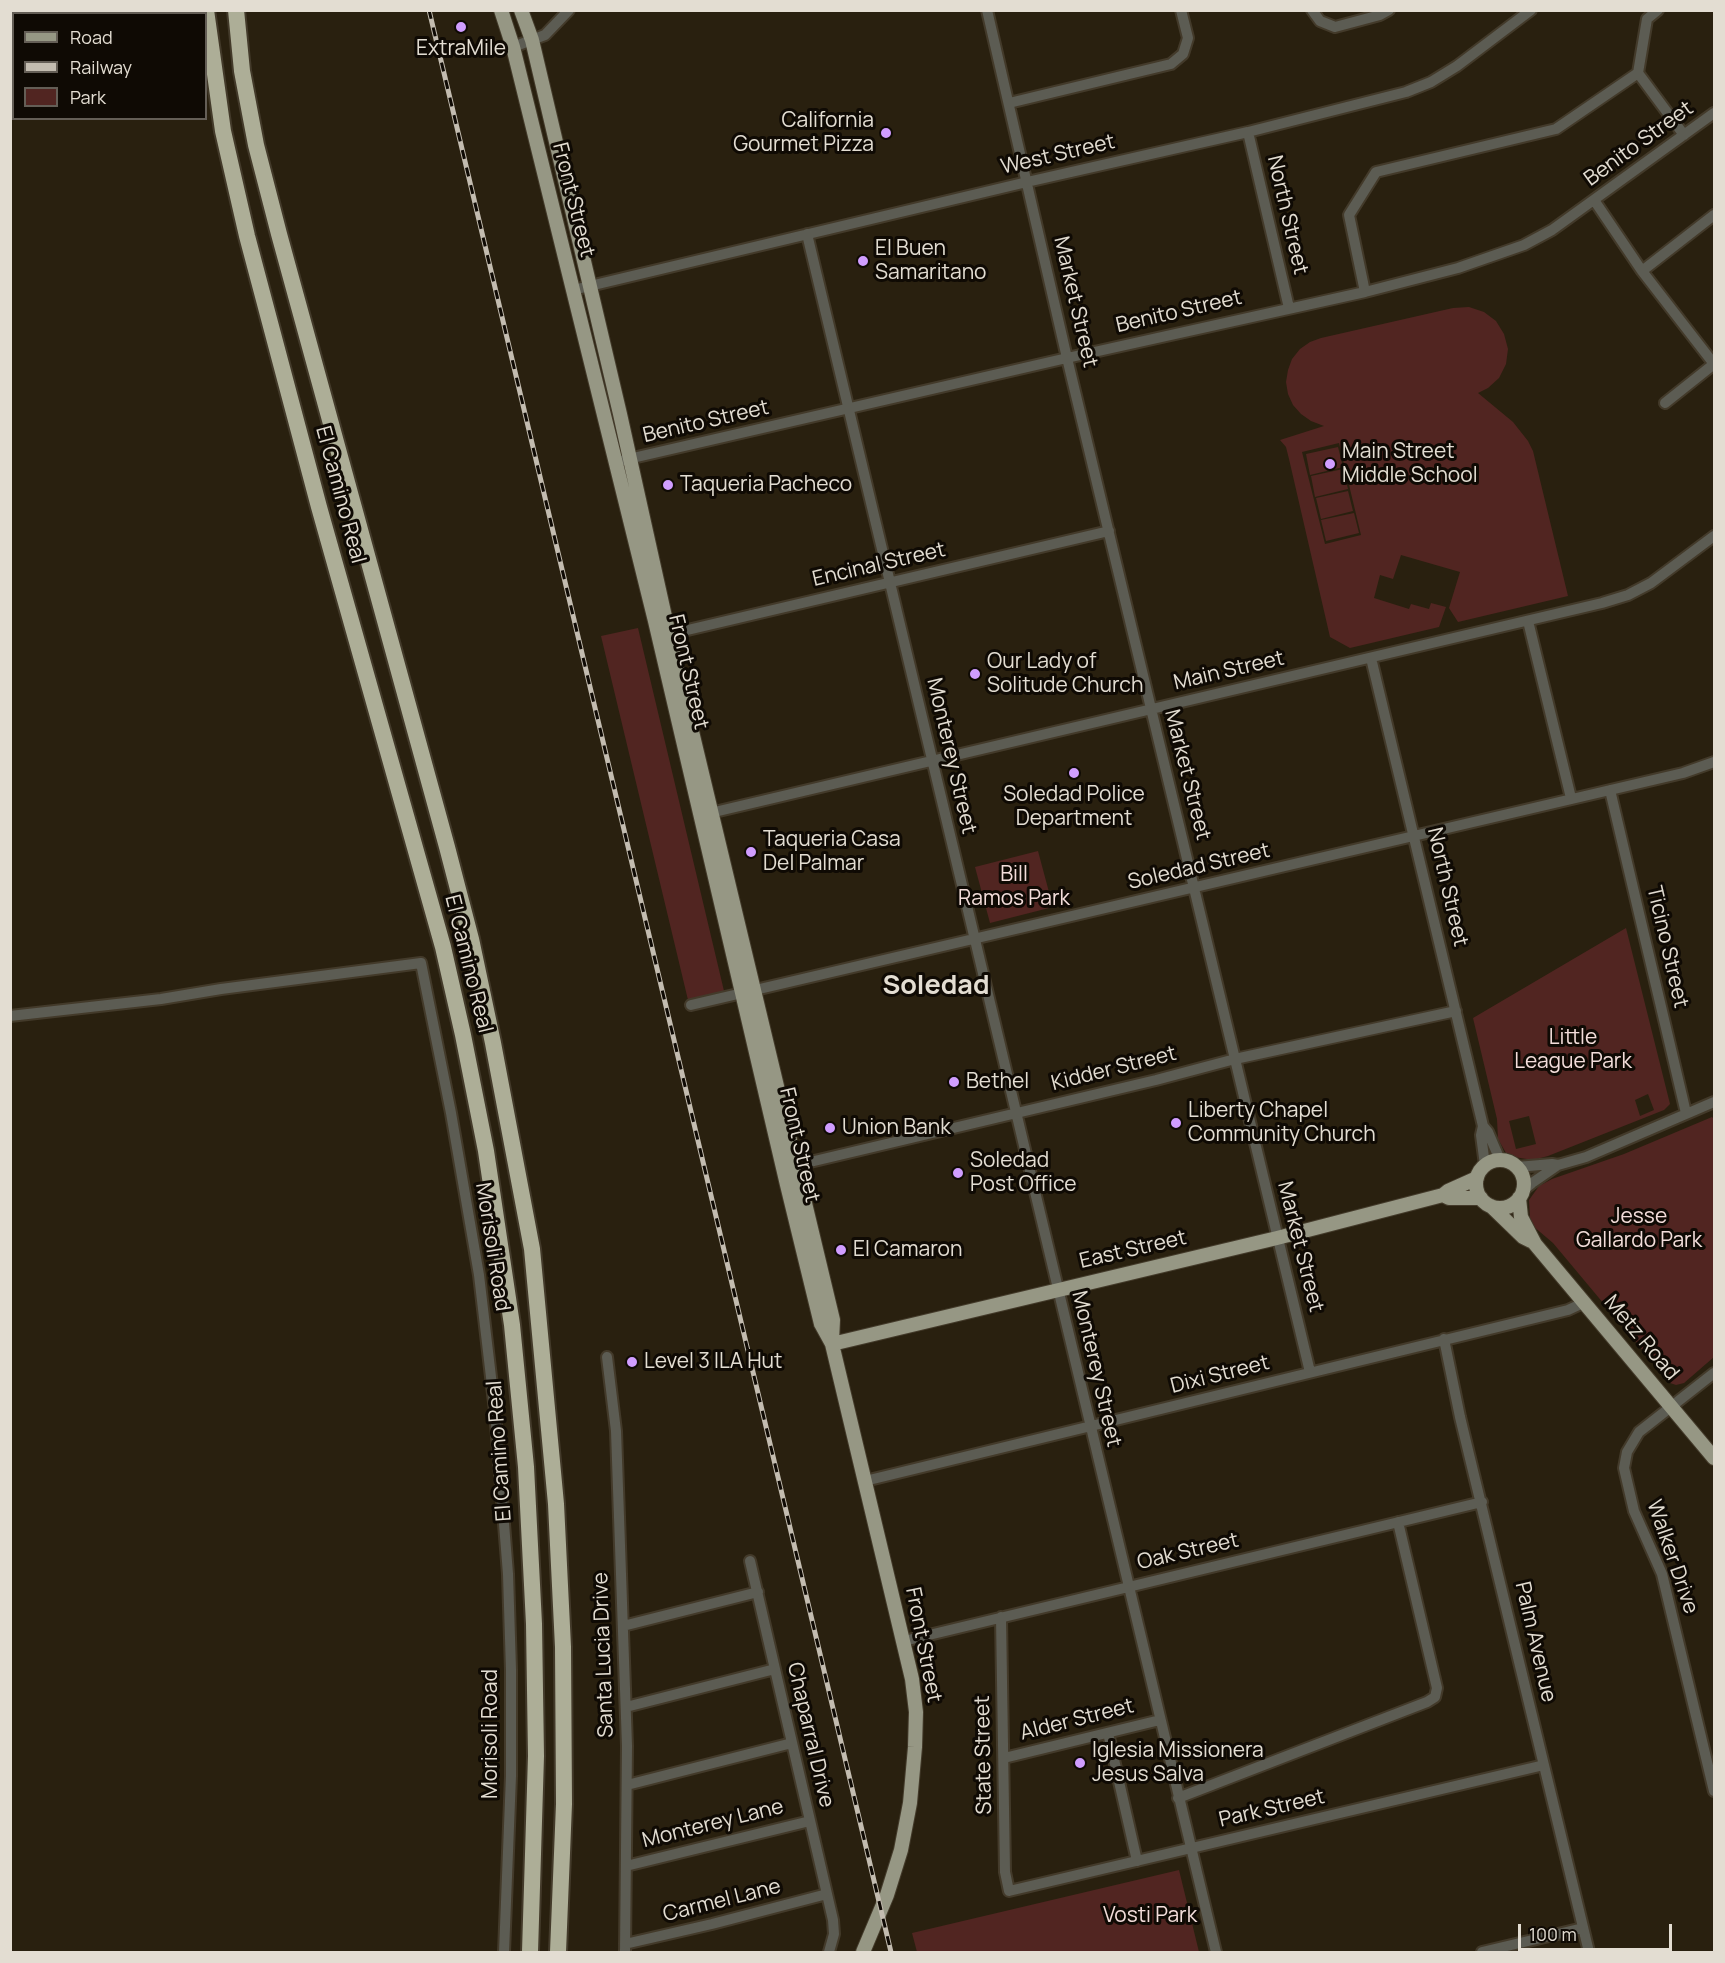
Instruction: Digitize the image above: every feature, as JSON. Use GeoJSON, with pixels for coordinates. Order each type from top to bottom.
{"type":"FeatureCollection","features":[{"type":"Feature","properties":{"kind":"highway","name":"El Camino Real"},"geometry":{"type":"LineString","coordinates":[[236,10],[242,71],[256,145],[471,939],[532,1249],[556,1504],[563,1647],[564,1804],[558,1953]]}},
{"type":"Feature","properties":{"kind":"highway","name":"El Camino Real"},"geometry":{"type":"LineString","coordinates":[[207,17],[223,131],[247,236],[319,507],[442,947],[463,1035],[490,1174],[512,1325],[526,1467],[534,1624],[536,1734],[530,1953]]}},
{"type":"Feature","properties":{"kind":"main road","name":"Front Street"},"geometry":{"type":"LineString","coordinates":[[501,10],[513,47],[615,463],[664,636]]}},
{"type":"Feature","properties":{"kind":"main road","name":"Front Street"},"geometry":{"type":"LineString","coordinates":[[521,10],[532,40],[590,286],[629,459],[664,636],[789,1167],[833,1320],[832,1344],[912,1679],[916,1712],[910,1803],[901,1850],[887,1895],[863,1953]]}},
{"type":"Feature","properties":{"kind":"main road"},"geometry":{"type":"LineString","coordinates":[[1494,1160],[1500,1160],[1517,1167],[1523,1179],[1521,1195],[1509,1205],[1498,1207],[1486,1202],[1476,1189],[1477,1178],[1485,1165],[1494,1160]]}},
{"type":"Feature","properties":{"kind":"main road","name":"East Street"},"geometry":{"type":"LineString","coordinates":[[832,1344],[1443,1196],[1448,1191],[1477,1178]]}},
{"type":"Feature","properties":{"kind":"main road","name":"Metz Road"},"geometry":{"type":"LineString","coordinates":[[1521,1195],[1521,1217],[1535,1244],[1714,1458]]}},
{"type":"Feature","properties":{"kind":"main road","name":"East Street"},"geometry":{"type":"LineString","coordinates":[[1443,1196],[1486,1202]]}},
{"type":"Feature","properties":{"kind":"main road","name":"Metz Road"},"geometry":{"type":"LineString","coordinates":[[1486,1202],[1523,1237],[1535,1244]]}},
{"type":"Feature","properties":{"kind":"street"},"geometry":{"type":"LineString","coordinates":[[513,47],[545,35],[569,10]]}},
{"type":"Feature","properties":{"kind":"street","name":"Market Street"},"geometry":{"type":"LineString","coordinates":[[987,10],[1067,358],[1310,1372]]}},
{"type":"Feature","properties":{"kind":"street"},"geometry":{"type":"LineString","coordinates":[[1009,103],[1171,64],[1183,54],[1188,38],[1181,10]]}},
{"type":"Feature","properties":{"kind":"street"},"geometry":{"type":"LineString","coordinates":[[1312,10],[1320,21],[1335,27],[1380,15],[1389,10]]}},
{"type":"Feature","properties":{"kind":"street","name":"West Street"},"geometry":{"type":"LineString","coordinates":[[573,290],[1248,132],[1406,92],[1431,82],[1457,66],[1531,10]]}},
{"type":"Feature","properties":{"kind":"street"},"geometry":{"type":"LineString","coordinates":[[1658,10],[1647,18],[1638,73],[1684,135]]}},
{"type":"Feature","properties":{"kind":"street"},"geometry":{"type":"LineString","coordinates":[[1365,292],[1349,215],[1376,172],[1556,129],[1638,73]]}},
{"type":"Feature","properties":{"kind":"street","name":"Benito Street"},"geometry":{"type":"LineString","coordinates":[[615,463],[1067,358],[1365,292],[1458,268],[1524,245],[1552,230],[1714,113]]}},
{"type":"Feature","properties":{"kind":"street","name":"North Street"},"geometry":{"type":"LineString","coordinates":[[1248,132],[1288,308]]}},
{"type":"Feature","properties":{"kind":"street"},"geometry":{"type":"LineString","coordinates":[[1594,200],[1642,271],[1714,364],[1665,403]]}},
{"type":"Feature","properties":{"kind":"street"},"geometry":{"type":"LineString","coordinates":[[1642,271],[1714,215]]}},
{"type":"Feature","properties":{"kind":"street","name":"Monterey Street"},"geometry":{"type":"LineString","coordinates":[[807,234],[1215,1953]]}},
{"type":"Feature","properties":{"kind":"street","name":"Encinal Street"},"geometry":{"type":"LineString","coordinates":[[664,636],[1109,531]]}},
{"type":"Feature","properties":{"kind":"street","name":"Main Street"},"geometry":{"type":"LineString","coordinates":[[706,814],[1528,621],[1628,595],[1673,569],[1714,536]]}},
{"type":"Feature","properties":{"kind":"street"},"geometry":{"type":"LineString","coordinates":[[1528,621],[1570,798]]}},
{"type":"Feature","properties":{"kind":"street","name":"North Street"},"geometry":{"type":"LineString","coordinates":[[1371,658],[1483,1126],[1481,1135],[1485,1165]]}},
{"type":"Feature","properties":{"kind":"street","name":"Soledad Street"},"geometry":{"type":"LineString","coordinates":[[691,1005],[1195,889],[1414,835],[1683,773],[1714,762]]}},
{"type":"Feature","properties":{"kind":"street","name":"Ticino Street"},"geometry":{"type":"LineString","coordinates":[[1610,790],[1686,1113]]}},
{"type":"Feature","properties":{"kind":"street","name":"Morisoli Road"},"geometry":{"type":"LineString","coordinates":[[10,1016],[161,999],[421,963],[451,1113],[478,1275],[495,1411],[508,1574],[511,1670],[511,1776],[504,1953]]}},
{"type":"Feature","properties":{"kind":"street","name":"Kidder Street"},"geometry":{"type":"LineString","coordinates":[[789,1167],[1235,1059],[1456,1011]]}},
{"type":"Feature","properties":{"kind":"street"},"geometry":{"type":"LineString","coordinates":[[1521,1195],[1532,1183],[1558,1165],[1586,1157],[1714,1102]]}},
{"type":"Feature","properties":{"kind":"street","name":"North Street"},"geometry":{"type":"LineString","coordinates":[[1483,1126],[1500,1160]]}},
{"type":"Feature","properties":{"kind":"street"},"geometry":{"type":"LineString","coordinates":[[1517,1167],[1558,1165]]}},
{"type":"Feature","properties":{"kind":"street","name":"Dixi Street"},"geometry":{"type":"LineString","coordinates":[[865,1481],[1568,1310],[1584,1303]]}},
{"type":"Feature","properties":{"kind":"street","name":"Palm Avenue"},"geometry":{"type":"LineString","coordinates":[[1444,1339],[1460,1417],[1589,1953]]}},
{"type":"Feature","properties":{"kind":"street","name":"Santa Lucia Drive"},"geometry":{"type":"LineString","coordinates":[[607,1357],[616,1431],[626,1707],[625,1948]]}},
{"type":"Feature","properties":{"kind":"street","name":"Walker Drive"},"geometry":{"type":"LineString","coordinates":[[1714,1373],[1634,1438],[1625,1460],[1625,1476],[1634,1511],[1662,1574],[1714,1791]]}},
{"type":"Feature","properties":{"kind":"street","name":"Oak Street"},"geometry":{"type":"LineString","coordinates":[[904,1641],[1482,1502]]}},
{"type":"Feature","properties":{"kind":"street"},"geometry":{"type":"LineString","coordinates":[[1178,1798],[1435,1697],[1437,1688],[1398,1522]]}},
{"type":"Feature","properties":{"kind":"street","name":"Chaparral Drive"},"geometry":{"type":"LineString","coordinates":[[750,1561],[833,1917],[834,1934],[830,1953]]}},
{"type":"Feature","properties":{"kind":"street"},"geometry":{"type":"LineString","coordinates":[[623,1626],[758,1592]]}},
{"type":"Feature","properties":{"kind":"street","name":"State Street"},"geometry":{"type":"LineString","coordinates":[[1001,1617],[1005,1872],[1009,1891]]}},
{"type":"Feature","properties":{"kind":"street"},"geometry":{"type":"LineString","coordinates":[[626,1707],[775,1669]]}},
{"type":"Feature","properties":{"kind":"street","name":"Alder Street"},"geometry":{"type":"LineString","coordinates":[[1004,1758],[1160,1720]]}},
{"type":"Feature","properties":{"kind":"street"},"geometry":{"type":"LineString","coordinates":[[1108,1733],[1137,1861]]}},
{"type":"Feature","properties":{"kind":"street"},"geometry":{"type":"LineString","coordinates":[[627,1785],[792,1743]]}},
{"type":"Feature","properties":{"kind":"street","name":"Park Street"},"geometry":{"type":"LineString","coordinates":[[1009,1891],[1544,1765]]}},
{"type":"Feature","properties":{"kind":"street","name":"Monterey Lane"},"geometry":{"type":"LineString","coordinates":[[626,1866],[810,1821]]}},
{"type":"Feature","properties":{"kind":"street","name":"Carmel Lane"},"geometry":{"type":"LineString","coordinates":[[625,1948],[827,1894]]}},
{"type":"Feature","properties":{"kind":"street"},"geometry":{"type":"LineString","coordinates":[[1482,1953],[1583,1928]]}},
{"type":"Feature","properties":{"kind":"green space"},"geometry":{"type":"Polygon","coordinates":[[[1469,307],[1484,312],[1496,321],[1504,334],[1508,349],[1506,364],[1499,378],[1478,393],[1513,422],[1533,451],[1568,596],[1458,622],[1449,608],[1460,572],[1401,555],[1393,579],[1380,575],[1374,598],[1409,609],[1411,604],[1429,609],[1431,603],[1446,607],[1439,627],[1350,648],[1330,637],[1286,447],[1280,440],[1324,426],[1311,421],[1293,405],[1286,382],[1288,370],[1292,359],[1310,342],[1453,308],[1469,307]],[[1339,443],[1302,452],[1325,544],[1361,535],[1339,443]]]}},
{"type":"Feature","properties":{"kind":"green space"},"geometry":{"type":"Polygon","coordinates":[[[1338,447],[1343,467],[1310,475],[1306,454],[1338,447]]]}},
{"type":"Feature","properties":{"kind":"green space"},"geometry":{"type":"Polygon","coordinates":[[[1343,469],[1348,489],[1315,497],[1311,476],[1343,469]]]}},
{"type":"Feature","properties":{"kind":"green space"},"geometry":{"type":"Polygon","coordinates":[[[1348,491],[1353,511],[1321,519],[1316,498],[1348,491]]]}},
{"type":"Feature","properties":{"kind":"green space"},"geometry":{"type":"Polygon","coordinates":[[[1354,513],[1359,533],[1326,541],[1321,520],[1354,513]]]}},
{"type":"Feature","properties":{"kind":"green space"},"geometry":{"type":"Polygon","coordinates":[[[638,628],[724,991],[688,1000],[601,636],[638,628]]]}},
{"type":"Feature","properties":{"kind":"green space","name":"Bill Ramos Park"},"geometry":{"type":"Polygon","coordinates":[[[1038,851],[1053,907],[990,923],[975,867],[1038,851]]]}},
{"type":"Feature","properties":{"kind":"green space","name":"Little League Park"},"geometry":{"type":"Polygon","coordinates":[[[1626,928],[1670,1104],[1664,1110],[1548,1156],[1533,1160],[1514,1157],[1506,1153],[1498,1139],[1497,1119],[1473,1018],[1626,928]],[[1648,1094],[1635,1100],[1640,1116],[1654,1110],[1648,1094]],[[1529,1116],[1509,1121],[1516,1149],[1536,1144],[1529,1116]]]}},
{"type":"Feature","properties":{"kind":"green space","name":"Jesse Gallardo Park"},"geometry":{"type":"Polygon","coordinates":[[[1712,1117],[1714,1119],[1714,1357],[1684,1383],[1676,1385],[1670,1383],[1553,1243],[1533,1226],[1529,1200],[1539,1186],[1552,1179],[1624,1154],[1712,1117]]]}},
{"type":"Feature","properties":{"kind":"green space","name":"Vosti Park"},"geometry":{"type":"Polygon","coordinates":[[[1179,1870],[1199,1952],[917,1952],[912,1933],[1179,1870]]]}},
{"type":"Feature","properties":{"kind":"railway"},"geometry":{"type":"LineString","coordinates":[[429,10],[891,1952]]}},
{"type":"Feature","properties":{"kind":"place","name":"ExtraMile"},"geometry":{"type":"Point","coordinates":[461,27]}},
{"type":"Feature","properties":{"kind":"place","name":"California Gourmet Pizza"},"geometry":{"type":"Point","coordinates":[886,133]}},
{"type":"Feature","properties":{"kind":"place","name":"El Buen Samaritano"},"geometry":{"type":"Point","coordinates":[863,261]}},
{"type":"Feature","properties":{"kind":"place","name":"Main Street Middle School"},"geometry":{"type":"Point","coordinates":[1330,464]}},
{"type":"Feature","properties":{"kind":"place","name":"Taqueria Pacheco"},"geometry":{"type":"Point","coordinates":[668,485]}},
{"type":"Feature","properties":{"kind":"place","name":"Our Lady of Solitude Church"},"geometry":{"type":"Point","coordinates":[975,674]}},
{"type":"Feature","properties":{"kind":"place","name":"Soledad Police Department"},"geometry":{"type":"Point","coordinates":[1074,773]}},
{"type":"Feature","properties":{"kind":"place","name":"Taqueria Casa Del Palmar"},"geometry":{"type":"Point","coordinates":[751,852]}},
{"type":"Feature","properties":{"kind":"place","name":"Bethel"},"geometry":{"type":"Point","coordinates":[954,1082]}},
{"type":"Feature","properties":{"kind":"place","name":"Liberty Chapel Community Church"},"geometry":{"type":"Point","coordinates":[1176,1123]}},
{"type":"Feature","properties":{"kind":"place","name":"Union Bank"},"geometry":{"type":"Point","coordinates":[830,1128]}},
{"type":"Feature","properties":{"kind":"place","name":"Soledad Post Office"},"geometry":{"type":"Point","coordinates":[958,1173]}},
{"type":"Feature","properties":{"kind":"place","name":"El Camaron"},"geometry":{"type":"Point","coordinates":[841,1250]}},
{"type":"Feature","properties":{"kind":"place","name":"Level 3 ILA Hut"},"geometry":{"type":"Point","coordinates":[632,1362]}},
{"type":"Feature","properties":{"kind":"place","name":"Iglesia Missionera Jesus Salva"},"geometry":{"type":"Point","coordinates":[1080,1763]}},
{"type":"Feature","properties":{"kind":"district","name":"Soledad"},"geometry":{"type":"Point","coordinates":[936,986]}}]}
